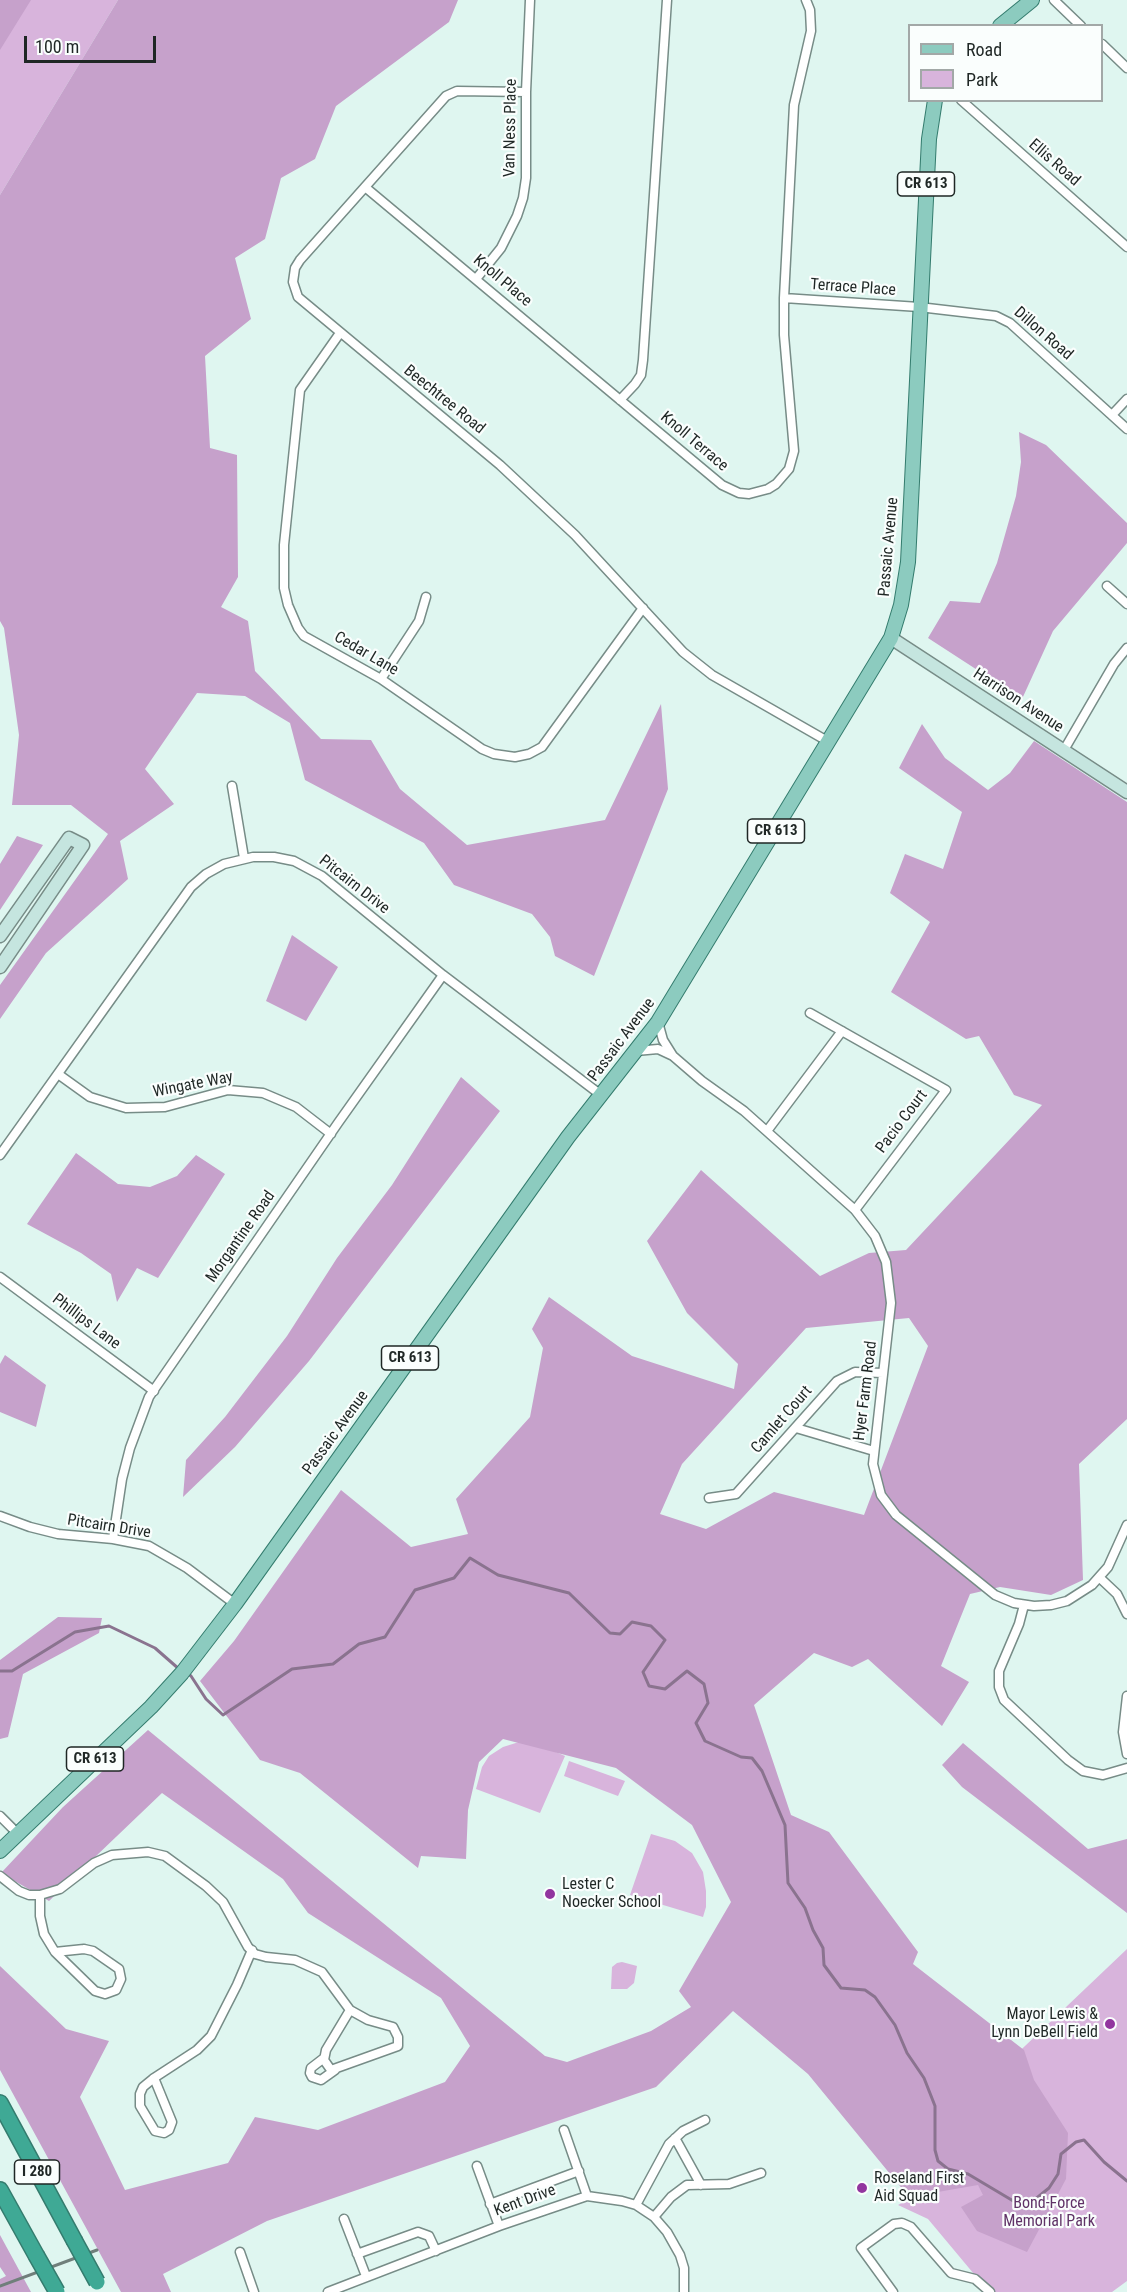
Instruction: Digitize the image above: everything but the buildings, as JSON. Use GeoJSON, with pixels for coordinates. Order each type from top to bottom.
{"type":"FeatureCollection","features":[{"type":"Feature","properties":{"kind":"highway","name":"I 280"},"geometry":{"type":"LineString","coordinates":[[0,2103],[99,2287]]}},
{"type":"Feature","properties":{"kind":"highway","name":"I 280"},"geometry":{"type":"LineString","coordinates":[[0,2190],[57,2292]]}},
{"type":"Feature","properties":{"kind":"main road"},"geometry":{"type":"LineString","coordinates":[[1002,24],[1032,0]]}},
{"type":"Feature","properties":{"kind":"main road","name":"Passaic Avenue"},"geometry":{"type":"LineString","coordinates":[[0,1851],[151,1707],[184,1670],[235,1604],[568,1137],[658,1022],[891,638],[901,605],[908,562],[919,307],[929,139],[935,102]]}},
{"type":"Feature","properties":{"kind":"street","name":"Van Ness Place"},"geometry":{"type":"LineString","coordinates":[[476,279],[501,248],[518,216],[523,198],[526,178],[526,92],[530,0]]}},
{"type":"Feature","properties":{"kind":"street"},"geometry":{"type":"LineString","coordinates":[[620,400],[641,375],[643,360],[667,0]]}},
{"type":"Feature","properties":{"kind":"street","name":"Knoll Terrace"},"geometry":{"type":"LineString","coordinates":[[620,400],[730,490],[749,494],[768,489],[783,477],[792,460],[794,451],[784,335],[784,298],[794,105],[806,61],[811,31],[810,10],[806,0]]}},
{"type":"Feature","properties":{"kind":"street"},"geometry":{"type":"LineString","coordinates":[[1054,0],[1080,24]]}},
{"type":"Feature","properties":{"kind":"street"},"geometry":{"type":"LineString","coordinates":[[1103,46],[1127,68]]}},
{"type":"Feature","properties":{"kind":"street","name":"Beechtree Road"},"geometry":{"type":"LineString","coordinates":[[526,92],[457,91],[446,96],[300,260],[293,275],[294,288],[298,297],[500,465],[575,535],[683,652],[712,675],[830,742]]}},
{"type":"Feature","properties":{"kind":"street","name":"Ellis Road"},"geometry":{"type":"LineString","coordinates":[[963,102],[1127,247]]}},
{"type":"Feature","properties":{"kind":"street","name":"Knoll Place"},"geometry":{"type":"LineString","coordinates":[[365,187],[620,400]]}},
{"type":"Feature","properties":{"kind":"street","name":"Terrace Place"},"geometry":{"type":"LineString","coordinates":[[784,298],[919,307]]}},
{"type":"Feature","properties":{"kind":"street","name":"Dillon Road"},"geometry":{"type":"LineString","coordinates":[[919,307],[986,313],[1003,319],[1127,429]]}},
{"type":"Feature","properties":{"kind":"street","name":"Cedar Lane"},"geometry":{"type":"LineString","coordinates":[[340,333],[300,390],[284,545],[284,588],[288,605],[304,636],[381,679],[482,749],[515,757],[529,754],[542,747],[643,608]]}},
{"type":"Feature","properties":{"kind":"street"},"geometry":{"type":"LineString","coordinates":[[1112,415],[1127,399]]}},
{"type":"Feature","properties":{"kind":"street"},"geometry":{"type":"LineString","coordinates":[[1107,586],[1127,604]]}},
{"type":"Feature","properties":{"kind":"street"},"geometry":{"type":"LineString","coordinates":[[381,679],[419,621],[426,597]]}},
{"type":"Feature","properties":{"kind":"street","name":"Harrison Avenue"},"geometry":{"type":"LineString","coordinates":[[891,638],[1127,792]]}},
{"type":"Feature","properties":{"kind":"street"},"geometry":{"type":"LineString","coordinates":[[1064,750],[1114,664],[1127,648]]}},
{"type":"Feature","properties":{"kind":"street"},"geometry":{"type":"LineString","coordinates":[[232,786],[244,858]]}},
{"type":"Feature","properties":{"kind":"street"},"geometry":{"type":"LineString","coordinates":[[0,936],[69,838],[83,845],[0,967]]}},
{"type":"Feature","properties":{"kind":"street","name":"Pitcairn Drive"},"geometry":{"type":"LineString","coordinates":[[0,1155],[191,887],[215,868],[244,858],[274,857],[294,861],[312,870],[601,1095]]}},
{"type":"Feature","properties":{"kind":"street","name":"Morgantine Road"},"geometry":{"type":"LineString","coordinates":[[113,1539],[122,1479],[130,1448],[140,1419],[154,1391],[330,1134],[444,975]]}},
{"type":"Feature","properties":{"kind":"street","name":"Pacio Court"},"geometry":{"type":"LineString","coordinates":[[810,1013],[945,1090],[855,1210]]}},
{"type":"Feature","properties":{"kind":"street","name":"Hyer Farm Road"},"geometry":{"type":"LineString","coordinates":[[658,1022],[663,1040],[673,1056]]}},
{"type":"Feature","properties":{"kind":"street"},"geometry":{"type":"LineString","coordinates":[[767,1131],[842,1031]]}},
{"type":"Feature","properties":{"kind":"street","name":"Hyer Farm Road"},"geometry":{"type":"LineString","coordinates":[[636,1052],[657,1049],[673,1056],[767,1131],[855,1210],[875,1236],[889,1274],[891,1303],[874,1451],[874,1472],[885,1503],[896,1515],[983,1587],[1006,1601],[1024,1605],[1052,1605],[1083,1592],[1100,1578],[1114,1558],[1127,1525]]}},
{"type":"Feature","properties":{"kind":"street","name":"Wingate Way"},"geometry":{"type":"LineString","coordinates":[[58,1074],[90,1097],[114,1105],[133,1108],[172,1106],[228,1090],[263,1093],[296,1107],[330,1134]]}},
{"type":"Feature","properties":{"kind":"street","name":"Phillips Lane"},"geometry":{"type":"LineString","coordinates":[[0,1277],[154,1391]]}},
{"type":"Feature","properties":{"kind":"street","name":"Camlet Court"},"geometry":{"type":"LineString","coordinates":[[709,1498],[730,1497],[736,1494],[837,1381],[844,1376],[864,1371],[883,1373]]}},
{"type":"Feature","properties":{"kind":"street"},"geometry":{"type":"LineString","coordinates":[[796,1428],[874,1451]]}},
{"type":"Feature","properties":{"kind":"street","name":"Pitcairn Drive"},"geometry":{"type":"LineString","coordinates":[[0,1516],[58,1534],[113,1539],[149,1546],[167,1554],[235,1604]]}},
{"type":"Feature","properties":{"kind":"street"},"geometry":{"type":"LineString","coordinates":[[1100,1578],[1117,1594],[1127,1614]]}},
{"type":"Feature","properties":{"kind":"street"},"geometry":{"type":"LineString","coordinates":[[1024,1605],[1019,1624],[999,1671],[999,1687],[1004,1700],[1068,1760],[1083,1771],[1103,1775],[1127,1768]]}},
{"type":"Feature","properties":{"kind":"street"},"geometry":{"type":"LineString","coordinates":[[1127,1695],[1123,1732],[1127,1754]]}},
{"type":"Feature","properties":{"kind":"street"},"geometry":{"type":"LineString","coordinates":[[0,1816],[17,1833]]}},
{"type":"Feature","properties":{"kind":"street"},"geometry":{"type":"LineString","coordinates":[[0,1876],[19,1891],[29,1895],[40,1895],[60,1889],[85,1869],[103,1859],[129,1852],[148,1852],[165,1856],[206,1886],[223,1902],[252,1950],[266,1957],[295,1960],[322,1972],[350,2010],[368,2020],[393,2027],[398,2037],[398,2046],[335,2070],[321,2080],[312,2077],[311,2068],[324,2058]]}},
{"type":"Feature","properties":{"kind":"street"},"geometry":{"type":"LineString","coordinates":[[40,1895],[40,1916],[44,1934],[55,1952],[99,1994],[110,1993],[119,1986],[121,1979],[118,1969],[93,1951],[84,1949],[55,1952]]}},
{"type":"Feature","properties":{"kind":"street"},"geometry":{"type":"LineString","coordinates":[[154,2078],[172,2122],[169,2130],[164,2133],[155,2131],[140,2106],[140,2094],[143,2087],[154,2078],[196,2050],[211,2036],[252,1950]]}},
{"type":"Feature","properties":{"kind":"street"},"geometry":{"type":"LineString","coordinates":[[335,2070],[331,2070],[326,2065],[324,2058],[326,2050],[350,2010]]}},
{"type":"Feature","properties":{"kind":"street"},"geometry":{"type":"LineString","coordinates":[[636,2205],[669,2144],[683,2131],[705,2120]]}},
{"type":"Feature","properties":{"kind":"street"},"geometry":{"type":"LineString","coordinates":[[564,2130],[587,2196]]}},
{"type":"Feature","properties":{"kind":"street"},"geometry":{"type":"LineString","coordinates":[[675,2138],[701,2185]]}},
{"type":"Feature","properties":{"kind":"street"},"geometry":{"type":"LineString","coordinates":[[477,2166],[499,2226]]}},
{"type":"Feature","properties":{"kind":"street"},"geometry":{"type":"LineString","coordinates":[[490,2204],[579,2171]]}},
{"type":"Feature","properties":{"kind":"street"},"geometry":{"type":"LineString","coordinates":[[654,2217],[671,2197],[687,2185],[729,2184],[760,2173]]}},
{"type":"Feature","properties":{"kind":"street","name":"Kent Drive"},"geometry":{"type":"LineString","coordinates":[[328,2292],[499,2226],[587,2196],[604,2197],[636,2205],[654,2217],[667,2232],[680,2255],[684,2268],[684,2292]]}},
{"type":"Feature","properties":{"kind":"street"},"geometry":{"type":"LineString","coordinates":[[344,2219],[366,2276]]}},
{"type":"Feature","properties":{"kind":"street"},"geometry":{"type":"LineString","coordinates":[[893,2292],[861,2248],[894,2224],[902,2223],[911,2227],[951,2273],[975,2279],[990,2292]]}},
{"type":"Feature","properties":{"kind":"street"},"geometry":{"type":"LineString","coordinates":[[357,2254],[418,2232],[429,2235],[436,2251]]}},
{"type":"Feature","properties":{"kind":"street"},"geometry":{"type":"LineString","coordinates":[[240,2252],[254,2292]]}},
{"type":"Feature","properties":{"kind":"green space"},"geometry":{"type":"Polygon","coordinates":[[[0,0],[118,0],[0,195],[0,0]]]}},
{"type":"Feature","properties":{"kind":"green space"},"geometry":{"type":"Polygon","coordinates":[[[519,1742],[549,1749],[565,1756],[540,1813],[476,1789],[482,1767],[489,1756],[503,1747],[519,1742]]]}},
{"type":"Feature","properties":{"kind":"green space"},"geometry":{"type":"Polygon","coordinates":[[[569,1761],[625,1781],[618,1796],[564,1776],[569,1761]]]}},
{"type":"Feature","properties":{"kind":"green space"},"geometry":{"type":"Polygon","coordinates":[[[651,1834],[675,1841],[692,1853],[703,1872],[706,1907],[703,1917],[630,1895],[651,1834]]]}},
{"type":"Feature","properties":{"kind":"green space","name":"Bond-Force Memorial Park"},"geometry":{"type":"Polygon","coordinates":[[[1127,1949],[1127,2281],[1112,2292],[989,2292],[928,2219],[898,2205],[1043,2128],[1005,2065],[1127,1949]]]}},
{"type":"Feature","properties":{"kind":"green space"},"geometry":{"type":"Polygon","coordinates":[[[622,1962],[637,1966],[634,1983],[627,1989],[611,1989],[612,1967],[622,1962]]]}},
{"type":"Feature","properties":{"kind":"shaded area"},"geometry":{"type":"Polygon","coordinates":[[[0,0],[31,0],[0,50],[0,0]]]}},
{"type":"Feature","properties":{"kind":"shaded area"},"geometry":{"type":"Polygon","coordinates":[[[118,0],[458,0],[449,22],[336,106],[315,159],[281,178],[265,239],[235,258],[251,319],[205,356],[210,448],[237,455],[238,577],[221,607],[248,621],[255,671],[321,739],[371,740],[400,789],[467,845],[605,820],[661,704],[668,789],[594,976],[555,956],[550,937],[532,914],[454,885],[424,843],[305,780],[290,723],[245,696],[197,693],[145,769],[174,804],[120,841],[128,879],[46,953],[0,1019],[0,985],[108,834],[71,805],[12,805],[19,735],[4,628],[0,621],[0,195],[118,0]]]}},
{"type":"Feature","properties":{"kind":"shaded area"},"geometry":{"type":"Polygon","coordinates":[[[1019,432],[1046,445],[1127,523],[1127,543],[1053,631],[1022,699],[928,638],[950,601],[980,603],[997,563],[1016,496],[1021,462],[1019,432]]]}},
{"type":"Feature","properties":{"kind":"shaded area"},"geometry":{"type":"Polygon","coordinates":[[[922,724],[945,758],[988,790],[1010,773],[1034,741],[1127,802],[1127,1419],[1079,1464],[1083,1580],[1051,1595],[1000,1587],[970,1594],[941,1666],[969,1682],[942,1726],[868,1659],[852,1667],[814,1653],[754,1705],[791,1815],[829,1832],[918,1952],[913,1964],[1024,2050],[1034,2080],[1068,2133],[1066,2179],[1027,2252],[977,2231],[961,2207],[983,2195],[978,2185],[909,2197],[808,2074],[733,2011],[656,2087],[267,2221],[163,2274],[171,2292],[121,2292],[0,2070],[0,1966],[66,2029],[109,2041],[80,2097],[125,2190],[228,2163],[255,2117],[318,2130],[445,2082],[470,2046],[441,1998],[308,1913],[283,1879],[162,1793],[49,1901],[1,1873],[63,1807],[148,1730],[545,2056],[567,2062],[651,2031],[691,2007],[679,1991],[731,1902],[692,1825],[616,1768],[503,1739],[479,1762],[468,1810],[466,1859],[421,1856],[418,1868],[300,1773],[260,1760],[200,1681],[234,1641],[341,1490],[411,1547],[468,1534],[456,1499],[530,1417],[543,1348],[532,1329],[549,1297],[632,1356],[734,1389],[738,1364],[687,1313],[647,1241],[701,1170],[820,1276],[869,1253],[906,1250],[1042,1105],[1014,1095],[979,1036],[966,1039],[891,992],[930,922],[890,893],[905,854],[943,869],[962,812],[899,768],[922,724]],[[909,1318],[806,1328],[682,1464],[660,1514],[706,1529],[774,1492],[864,1515],[928,1346],[909,1318]]]}},
{"type":"Feature","properties":{"kind":"shaded area"},"geometry":{"type":"Polygon","coordinates":[[[17,836],[43,845],[0,910],[0,864],[17,836]]]}},
{"type":"Feature","properties":{"kind":"shaded area"},"geometry":{"type":"Polygon","coordinates":[[[292,935],[338,967],[306,1021],[266,1001],[292,935]]]}},
{"type":"Feature","properties":{"kind":"shaded area"},"geometry":{"type":"Polygon","coordinates":[[[461,1077],[500,1111],[309,1361],[235,1447],[183,1497],[186,1460],[225,1417],[287,1336],[337,1258],[392,1185],[461,1077]]]}},
{"type":"Feature","properties":{"kind":"shaded area"},"geometry":{"type":"Polygon","coordinates":[[[76,1153],[118,1184],[150,1187],[177,1176],[196,1155],[225,1174],[158,1278],[137,1268],[117,1302],[111,1274],[81,1253],[27,1224],[76,1153]]]}},
{"type":"Feature","properties":{"kind":"shaded area"},"geometry":{"type":"Polygon","coordinates":[[[5,1355],[46,1385],[36,1427],[0,1412],[0,1364],[5,1355]]]}},
{"type":"Feature","properties":{"kind":"shaded area"},"geometry":{"type":"Polygon","coordinates":[[[58,1617],[102,1618],[99,1633],[23,1674],[8,1737],[0,1739],[0,1660],[58,1617]]]}},
{"type":"Feature","properties":{"kind":"shaded area"},"geometry":{"type":"Polygon","coordinates":[[[963,1743],[1088,1849],[1127,1839],[1127,1913],[962,1787],[942,1765],[963,1743]]]}},
{"type":"Feature","properties":{"kind":"shaded area"},"geometry":{"type":"Polygon","coordinates":[[[0,2235],[31,2292],[0,2292],[0,2279],[6,2276],[0,2267],[0,2235]]]}},
{"type":"Feature","properties":{"kind":"waterway"},"geometry":{"type":"LineString","coordinates":[[187,1673],[206,1699],[223,1715],[292,1669],[333,1664],[359,1644],[385,1637],[415,1590],[454,1578],[470,1558],[498,1575],[569,1593],[610,1633],[620,1634],[632,1622],[651,1626],[665,1640],[643,1672],[649,1686],[665,1689],[687,1671],[704,1684],[708,1703],[696,1723],[705,1741],[741,1757],[752,1758],[762,1771],[785,1825],[788,1883],[805,1908],[823,1948],[824,1965],[841,1988],[865,1990],[875,1997],[895,2025],[907,2053],[924,2078],[935,2106],[935,2150],[938,2161],[948,2169],[968,2174],[1015,2202],[1033,2201],[1049,2188],[1058,2174],[1061,2154],[1076,2142],[1084,2140],[1104,2162],[1127,2181]]}},
{"type":"Feature","properties":{"kind":"waterway"},"geometry":{"type":"LineString","coordinates":[[0,1671],[12,1671],[75,1632],[109,1626],[155,1648],[179,1669]]}},
{"type":"Feature","properties":{"kind":"railway"},"geometry":{"type":"LineString","coordinates":[[0,2286],[97,2250]]}},
{"type":"Feature","properties":{"kind":"place","name":"Lester C Noecker School"},"geometry":{"type":"Point","coordinates":[550,1894]}},
{"type":"Feature","properties":{"kind":"place","name":"Mayor Lewis & Lynn DeBell Field"},"geometry":{"type":"Point","coordinates":[1110,2024]}},
{"type":"Feature","properties":{"kind":"place","name":"Roseland First Aid Squad"},"geometry":{"type":"Point","coordinates":[862,2188]}}]}
